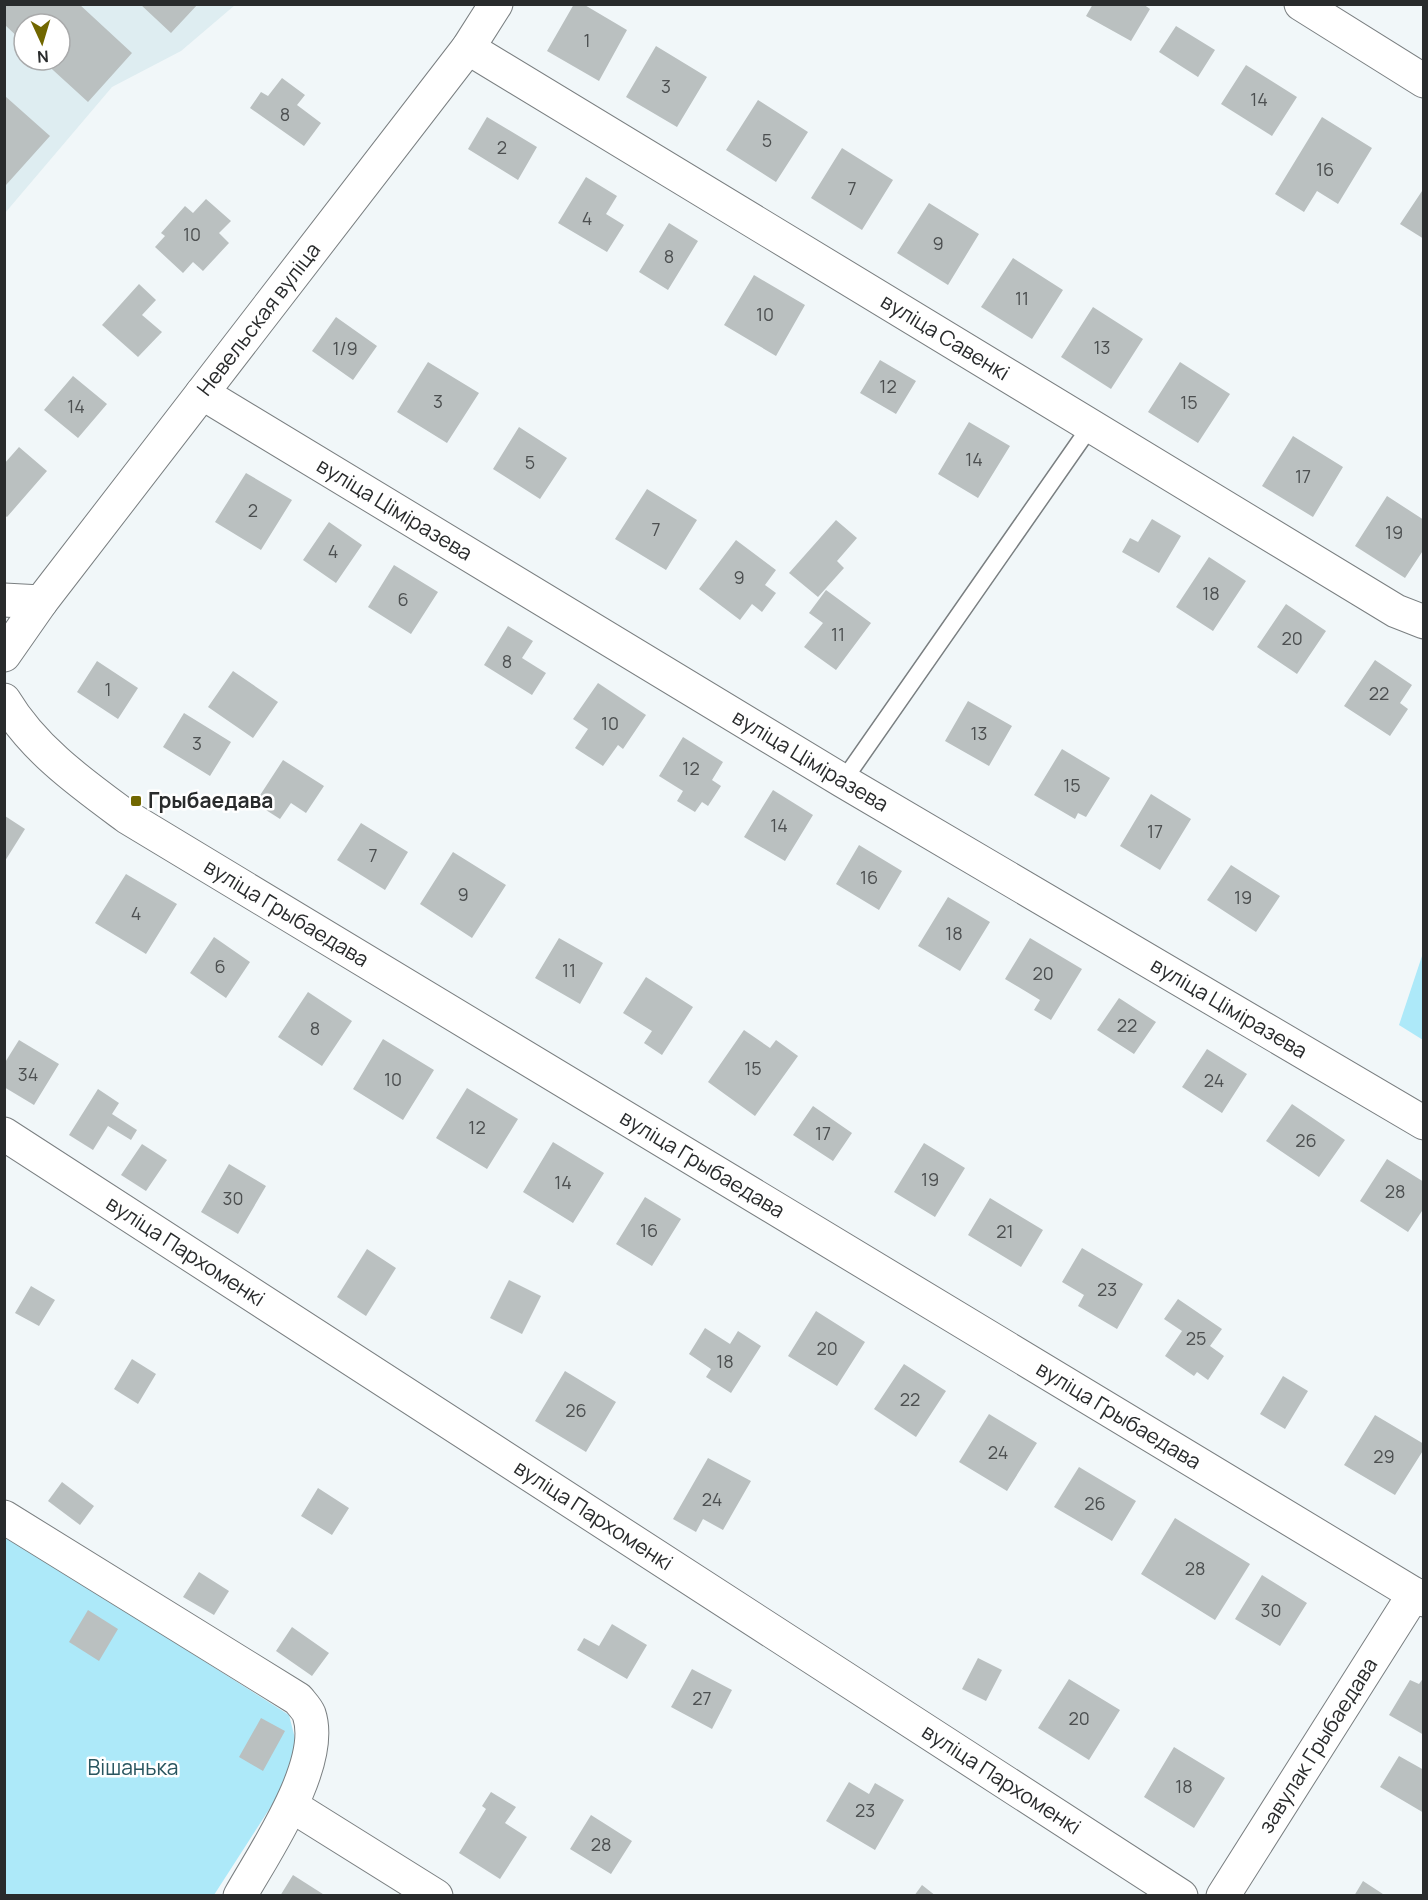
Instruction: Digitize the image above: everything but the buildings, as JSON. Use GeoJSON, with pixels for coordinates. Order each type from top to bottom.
{"type":"FeatureCollection","features":[{"type":"Feature","properties":{"kind":"street","name":"Невельская вуліца"},"geometry":{"type":"LineString","coordinates":[[41,602],[468,48],[496,4]]}},
{"type":"Feature","properties":{"kind":"street"},"geometry":{"type":"LineString","coordinates":[[1301,4],[1424,81]]}},
{"type":"Feature","properties":{"kind":"street","name":"вуліца Савенкі"},"geometry":{"type":"LineString","coordinates":[[468,48],[1090,428],[1396,611],[1424,622]]}},
{"type":"Feature","properties":{"kind":"street","name":"вуліца Ціміразева"},"geometry":{"type":"LineString","coordinates":[[202,393],[843,780],[1424,1123]]}},
{"type":"Feature","properties":{"kind":"street"},"geometry":{"type":"LineString","coordinates":[[4,600],[41,602]]}},
{"type":"Feature","properties":{"kind":"street"},"geometry":{"type":"LineString","coordinates":[[4,655],[41,602]]}},
{"type":"Feature","properties":{"kind":"street","name":"вуліца Грыбаедава"},"geometry":{"type":"LineString","coordinates":[[4,700],[13,715],[61,768],[127,817],[1419,1597]]}},
{"type":"Feature","properties":{"kind":"street","name":"вуліца Пархоменкі"},"geometry":{"type":"LineString","coordinates":[[4,1134],[1182,1896]]}},
{"type":"Feature","properties":{"kind":"street"},"geometry":{"type":"LineString","coordinates":[[4,1517],[298,1699],[308,1713],[312,1731],[308,1758],[292,1806],[240,1896]]}},
{"type":"Feature","properties":{"kind":"street","name":"завулак Грыбаедава"},"geometry":{"type":"LineString","coordinates":[[1222,1896],[1419,1597]]}},
{"type":"Feature","properties":{"kind":"street"},"geometry":{"type":"LineString","coordinates":[[292,1806],[436,1896]]}},
{"type":"Feature","properties":{"kind":"lane"},"geometry":{"type":"LineString","coordinates":[[843,780],[1090,428]]}},
{"type":"Feature","properties":{"kind":"shaded area"},"geometry":{"type":"Polygon","coordinates":[[[5,5],[235,5],[181,51],[112,87],[5,213],[5,5]]]}},
{"type":"Feature","properties":{"kind":"green space"},"geometry":{"type":"Polygon","coordinates":[[[1423,953],[1423,1040],[1399,1025],[1423,953]]]}},
{"type":"Feature","properties":{"kind":"green space","name":"Вішанька"},"geometry":{"type":"Polygon","coordinates":[[[4,1534],[289,1715],[297,1746],[279,1794],[214,1895],[5,1895],[4,1534]]]}},
{"type":"Feature","properties":{"kind":"place","name":"Грыбаедава"},"geometry":{"type":"Point","coordinates":[136,801]}}]}
